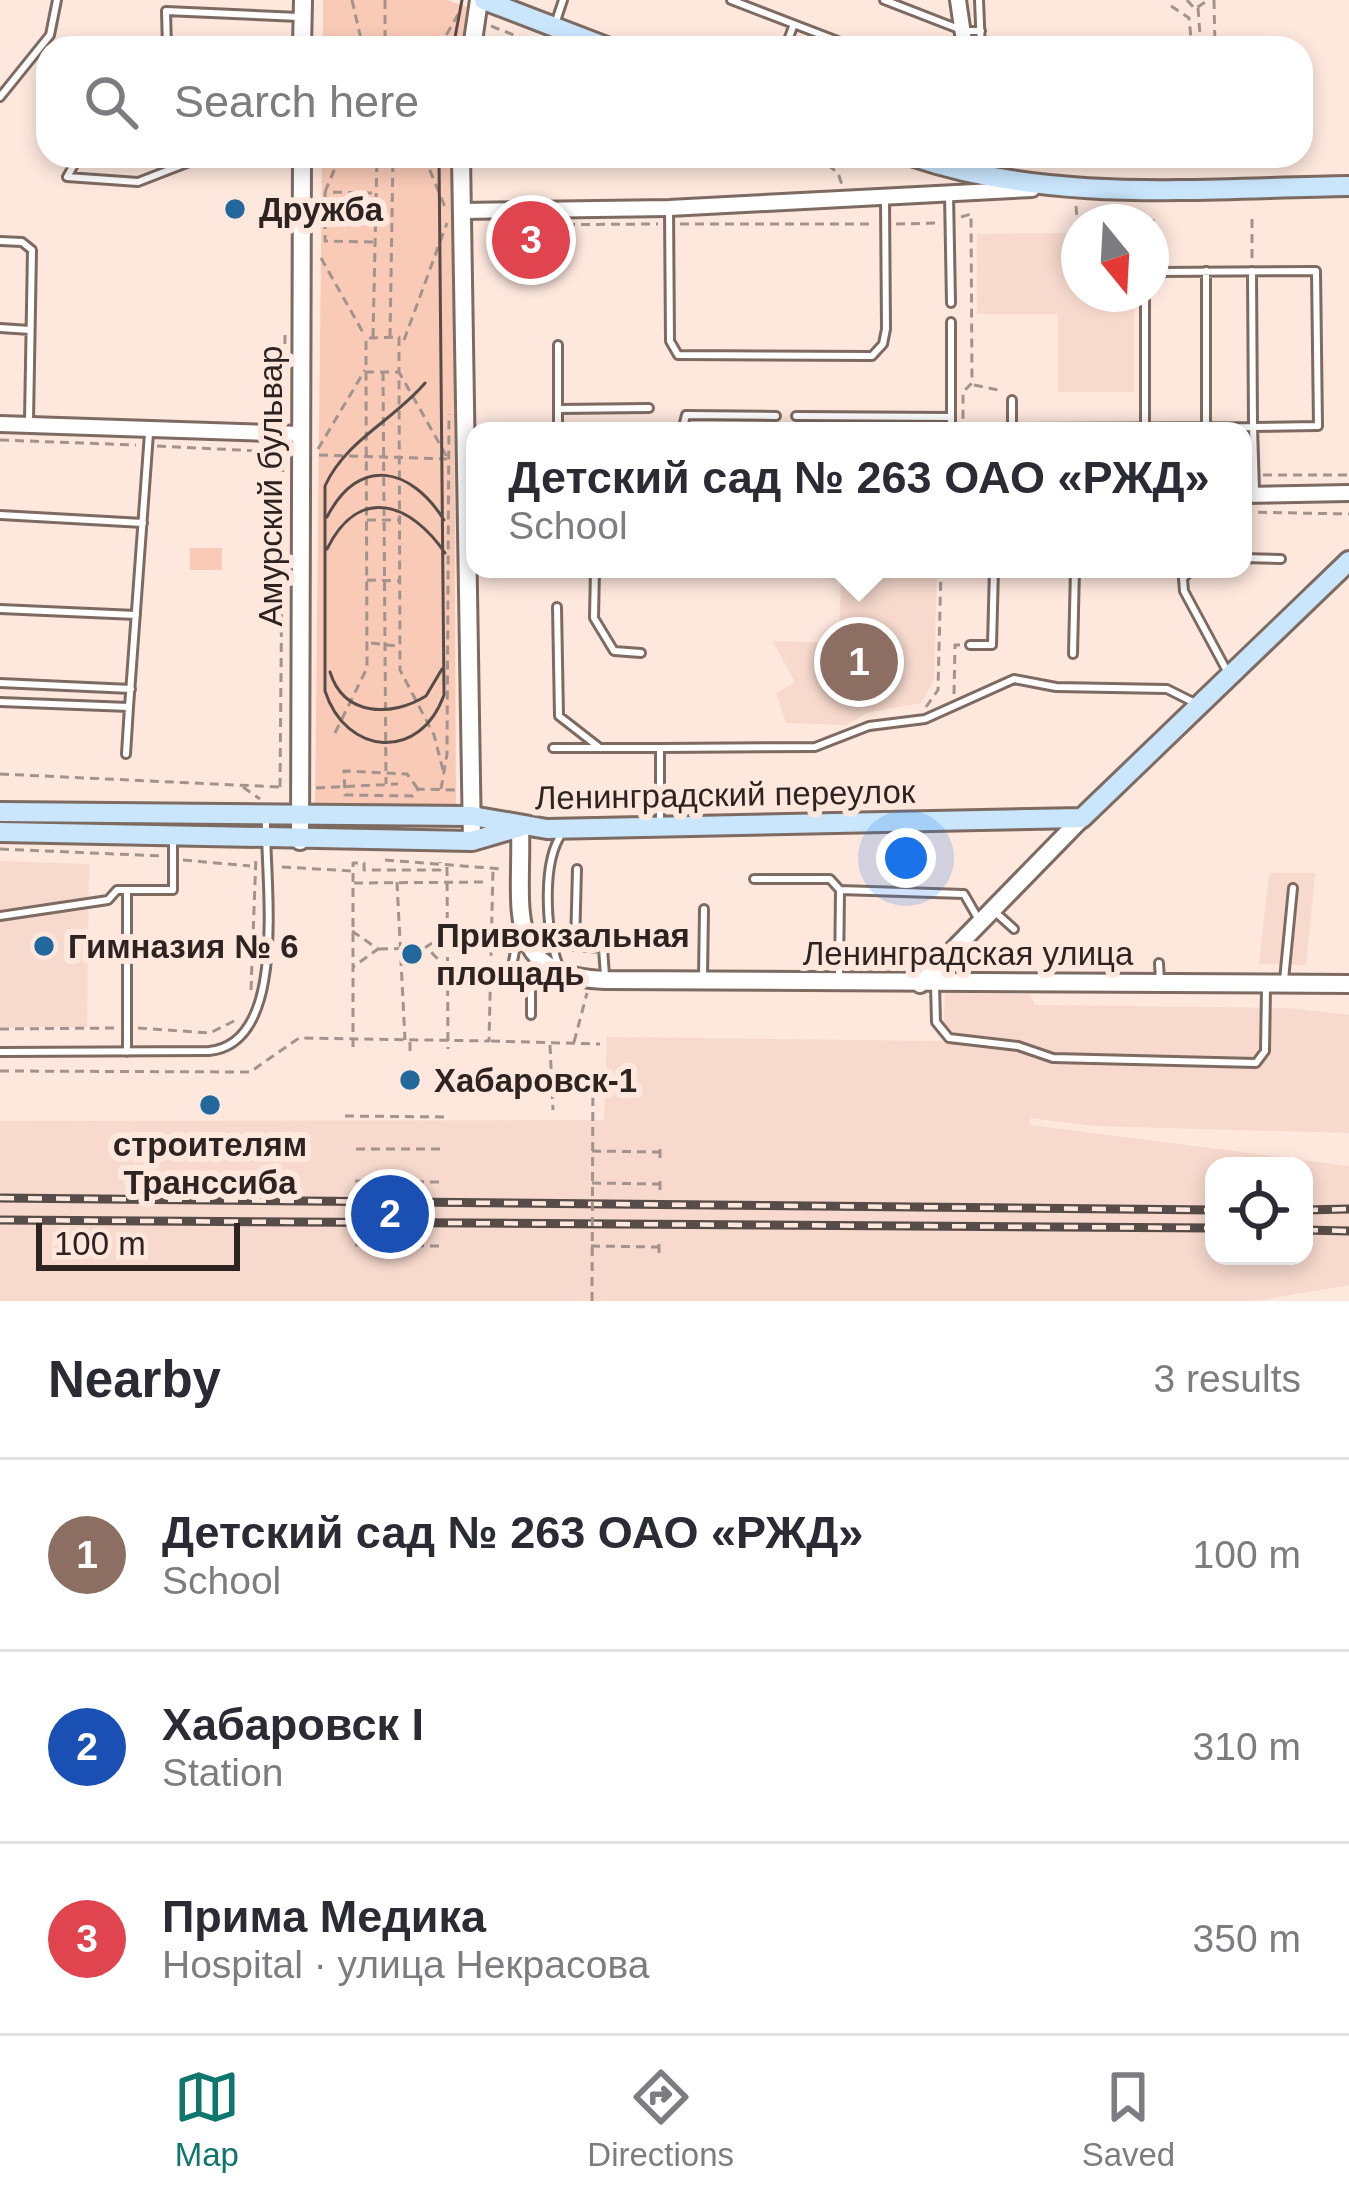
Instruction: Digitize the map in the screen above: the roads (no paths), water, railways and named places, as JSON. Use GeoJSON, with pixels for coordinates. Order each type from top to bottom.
{"type":"FeatureCollection","features":[{"type":"Feature","properties":{"kind":"main road"},"geometry":{"type":"LineString","coordinates":[[480,6],[578,36]]}},
{"type":"Feature","properties":{"kind":"main road"},"geometry":{"type":"LineString","coordinates":[[973,168],[1053,188],[1349,186]]}},
{"type":"Feature","properties":{"kind":"main road"},"geometry":{"type":"LineString","coordinates":[[1082,818],[1349,561]]}},
{"type":"Feature","properties":{"kind":"main road","name":"Ленинградский переулок"},"geometry":{"type":"LineString","coordinates":[[0,812],[264,809],[300,817],[472,816],[565,829],[1082,818]]}},
{"type":"Feature","properties":{"kind":"main road"},"geometry":{"type":"LineString","coordinates":[[0,832],[173,847],[472,841],[520,826]]}},
{"type":"Feature","properties":{"kind":"street"},"geometry":{"type":"LineString","coordinates":[[958,0],[964,36]]}},
{"type":"Feature","properties":{"kind":"street"},"geometry":{"type":"LineString","coordinates":[[474,36],[480,6]]}},
{"type":"Feature","properties":{"kind":"street","name":"Амурский бульвар"},"geometry":{"type":"LineString","coordinates":[[300,841],[292,434],[302,168]]}},
{"type":"Feature","properties":{"kind":"street"},"geometry":{"type":"LineString","coordinates":[[459,168],[452,215],[467,422]]}},
{"type":"Feature","properties":{"kind":"street"},"geometry":{"type":"LineString","coordinates":[[452,215],[669,216],[1053,188]]}},
{"type":"Feature","properties":{"kind":"street"},"geometry":{"type":"LineString","coordinates":[[0,424],[292,434]]}},
{"type":"Feature","properties":{"kind":"street"},"geometry":{"type":"LineString","coordinates":[[1252,495],[1349,494]]}},
{"type":"Feature","properties":{"kind":"street"},"geometry":{"type":"LineString","coordinates":[[471,578],[472,841]]}},
{"type":"Feature","properties":{"kind":"street"},"geometry":{"type":"LineString","coordinates":[[928,984],[941,963],[1082,818]]}},
{"type":"Feature","properties":{"kind":"street"},"geometry":{"type":"LineString","coordinates":[[520,826],[529,952],[562,975]]}},
{"type":"Feature","properties":{"kind":"street","name":"Ленинградская улица"},"geometry":{"type":"LineString","coordinates":[[562,975],[593,984],[1349,984]]}},
{"type":"Feature","properties":{"kind":"lane"},"geometry":{"type":"LineString","coordinates":[[49,36],[57,0]]}},
{"type":"Feature","properties":{"kind":"lane"},"geometry":{"type":"LineString","coordinates":[[554,27],[563,0]]}},
{"type":"Feature","properties":{"kind":"lane"},"geometry":{"type":"LineString","coordinates":[[730,0],[825,36]]}},
{"type":"Feature","properties":{"kind":"lane"},"geometry":{"type":"LineString","coordinates":[[884,0],[964,31],[981,31]]}},
{"type":"Feature","properties":{"kind":"lane"},"geometry":{"type":"LineString","coordinates":[[980,0],[981,36]]}},
{"type":"Feature","properties":{"kind":"lane"},"geometry":{"type":"LineString","coordinates":[[167,36],[166,11],[303,8]]}},
{"type":"Feature","properties":{"kind":"lane"},"geometry":{"type":"LineString","coordinates":[[790,36],[794,24]]}},
{"type":"Feature","properties":{"kind":"lane"},"geometry":{"type":"LineString","coordinates":[[0,97],[36,52]]}},
{"type":"Feature","properties":{"kind":"lane"},"geometry":{"type":"LineString","coordinates":[[73,168],[68,177],[138,182],[175,168]]}},
{"type":"Feature","properties":{"kind":"lane"},"geometry":{"type":"LineString","coordinates":[[949,194],[951,303]]}},
{"type":"Feature","properties":{"kind":"lane"},"geometry":{"type":"LineString","coordinates":[[669,216],[670,340],[678,355],[872,356],[883,344],[886,328],[885,199]]}},
{"type":"Feature","properties":{"kind":"lane"},"geometry":{"type":"LineString","coordinates":[[0,241],[22,242],[32,250],[29,425]]}},
{"type":"Feature","properties":{"kind":"lane"},"geometry":{"type":"LineString","coordinates":[[1206,271],[1206,422]]}},
{"type":"Feature","properties":{"kind":"lane"},"geometry":{"type":"LineString","coordinates":[[1252,271],[1252,485]]}},
{"type":"Feature","properties":{"kind":"lane"},"geometry":{"type":"LineString","coordinates":[[1169,275],[1316,272],[1318,426],[1253,427]]}},
{"type":"Feature","properties":{"kind":"lane"},"geometry":{"type":"LineString","coordinates":[[1144,312],[1145,422]]}},
{"type":"Feature","properties":{"kind":"lane"},"geometry":{"type":"LineString","coordinates":[[950,422],[951,322]]}},
{"type":"Feature","properties":{"kind":"lane"},"geometry":{"type":"LineString","coordinates":[[0,328],[31,330]]}},
{"type":"Feature","properties":{"kind":"lane"},"geometry":{"type":"LineString","coordinates":[[558,345],[558,422]]}},
{"type":"Feature","properties":{"kind":"lane"},"geometry":{"type":"LineString","coordinates":[[1012,400],[1012,422]]}},
{"type":"Feature","properties":{"kind":"lane"},"geometry":{"type":"LineString","coordinates":[[558,409],[649,408]]}},
{"type":"Feature","properties":{"kind":"lane"},"geometry":{"type":"LineString","coordinates":[[684,422],[686,415],[776,416]]}},
{"type":"Feature","properties":{"kind":"lane"},"geometry":{"type":"LineString","coordinates":[[796,416],[950,417]]}},
{"type":"Feature","properties":{"kind":"lane"},"geometry":{"type":"LineString","coordinates":[[126,754],[150,430]]}},
{"type":"Feature","properties":{"kind":"lane"},"geometry":{"type":"LineString","coordinates":[[0,514],[143,523]]}},
{"type":"Feature","properties":{"kind":"lane"},"geometry":{"type":"LineString","coordinates":[[1252,558],[1282,559]]}},
{"type":"Feature","properties":{"kind":"lane"},"geometry":{"type":"LineString","coordinates":[[595,578],[596,625],[618,653],[641,653]]}},
{"type":"Feature","properties":{"kind":"lane"},"geometry":{"type":"LineString","coordinates":[[970,645],[992,645],[994,578]]}},
{"type":"Feature","properties":{"kind":"lane"},"geometry":{"type":"LineString","coordinates":[[1073,654],[1076,578]]}},
{"type":"Feature","properties":{"kind":"lane"},"geometry":{"type":"LineString","coordinates":[[1185,578],[1184,590],[1230,674]]}},
{"type":"Feature","properties":{"kind":"lane"},"geometry":{"type":"LineString","coordinates":[[557,607],[559,716],[568,729],[600,748]]}},
{"type":"Feature","properties":{"kind":"lane"},"geometry":{"type":"LineString","coordinates":[[0,609],[136,615]]}},
{"type":"Feature","properties":{"kind":"lane"},"geometry":{"type":"LineString","coordinates":[[553,748],[815,747],[869,726],[917,720],[954,708],[1013,679],[1056,687],[1167,689],[1198,705]]}},
{"type":"Feature","properties":{"kind":"lane"},"geometry":{"type":"LineString","coordinates":[[0,682],[131,689]]}},
{"type":"Feature","properties":{"kind":"lane"},"geometry":{"type":"LineString","coordinates":[[0,703],[129,707]]}},
{"type":"Feature","properties":{"kind":"lane"},"geometry":{"type":"LineString","coordinates":[[660,748],[660,827]]}},
{"type":"Feature","properties":{"kind":"lane"},"geometry":{"type":"LineString","coordinates":[[0,1052],[218,1050],[250,1026],[266,978],[264,809]]}},
{"type":"Feature","properties":{"kind":"lane"},"geometry":{"type":"LineString","coordinates":[[562,975],[551,945],[550,861],[565,829]]}},
{"type":"Feature","properties":{"kind":"lane"},"geometry":{"type":"LineString","coordinates":[[0,916],[108,900],[114,891],[175,890],[173,847]]}},
{"type":"Feature","properties":{"kind":"lane"},"geometry":{"type":"LineString","coordinates":[[523,916],[508,964],[518,978],[593,984],[603,948],[575,946],[577,869]]}},
{"type":"Feature","properties":{"kind":"lane"},"geometry":{"type":"LineString","coordinates":[[754,879],[830,879],[839,890],[839,983]]}},
{"type":"Feature","properties":{"kind":"lane"},"geometry":{"type":"LineString","coordinates":[[928,984],[936,1022],[949,1038],[1018,1046],[1053,1058],[1256,1063],[1265,1051],[1293,888]]}},
{"type":"Feature","properties":{"kind":"lane"},"geometry":{"type":"LineString","coordinates":[[127,1052],[128,890]]}},
{"type":"Feature","properties":{"kind":"lane"},"geometry":{"type":"LineString","coordinates":[[839,890],[964,894],[986,915],[1014,929]]}},
{"type":"Feature","properties":{"kind":"lane"},"geometry":{"type":"LineString","coordinates":[[704,909],[704,981]]}},
{"type":"Feature","properties":{"kind":"lane"},"geometry":{"type":"LineString","coordinates":[[1160,963],[1160,984]]}},
{"type":"Feature","properties":{"kind":"lane"},"geometry":{"type":"LineString","coordinates":[[531,979],[531,1015]]}},
{"type":"Feature","properties":{"kind":"tram line"},"geometry":{"type":"LineString","coordinates":[[455,36],[462,0]]}},
{"type":"Feature","properties":{"kind":"tram line"},"geometry":{"type":"LineString","coordinates":[[425,383],[357,443],[325,486],[325,691],[349,728],[383,743],[418,732],[433,717],[444,695],[439,168]]}},
{"type":"Feature","properties":{"kind":"tram line"},"geometry":{"type":"LineString","coordinates":[[327,517],[354,484],[385,475],[416,488],[444,520]]}},
{"type":"Feature","properties":{"kind":"tram line"},"geometry":{"type":"LineString","coordinates":[[327,549],[354,515],[385,508],[417,522],[445,553]]}},
{"type":"Feature","properties":{"kind":"tram line"},"geometry":{"type":"LineString","coordinates":[[330,672],[346,698],[384,710],[426,696],[442,669]]}},
{"type":"Feature","properties":{"kind":"railway"},"geometry":{"type":"LineString","coordinates":[[0,1198],[1205,1210]]}},
{"type":"Feature","properties":{"kind":"railway"},"geometry":{"type":"LineString","coordinates":[[1313,1210],[1349,1209]]}},
{"type":"Feature","properties":{"kind":"railway"},"geometry":{"type":"LineString","coordinates":[[0,1220],[1205,1228]]}},
{"type":"Feature","properties":{"kind":"railway"},"geometry":{"type":"LineString","coordinates":[[1313,1230],[1349,1231]]}},
{"type":"Feature","properties":{"kind":"place","name":"Дружба"},"geometry":{"type":"Point","coordinates":[235,209]}},
{"type":"Feature","properties":{"kind":"place","name":"Прима Медика"},"geometry":{"type":"Point","coordinates":[531,240]}},
{"type":"Feature","properties":{"kind":"place","name":"Детский сад № 263 ОАО «РЖД»"},"geometry":{"type":"Point","coordinates":[859,662]}},
{"type":"Feature","properties":{"kind":"place","name":"Гимназия № 6"},"geometry":{"type":"Point","coordinates":[44,946]}},
{"type":"Feature","properties":{"kind":"place","name":"Привокзальная площадь"},"geometry":{"type":"Point","coordinates":[412,954]}},
{"type":"Feature","properties":{"kind":"place","name":"Хабаровск-1"},"geometry":{"type":"Point","coordinates":[410,1080]}},
{"type":"Feature","properties":{"kind":"place","name":"строителям Транссиба"},"geometry":{"type":"Point","coordinates":[210,1105]}},
{"type":"Feature","properties":{"kind":"place","name":"Хабаровск I"},"geometry":{"type":"Point","coordinates":[390,1214]}}]}
